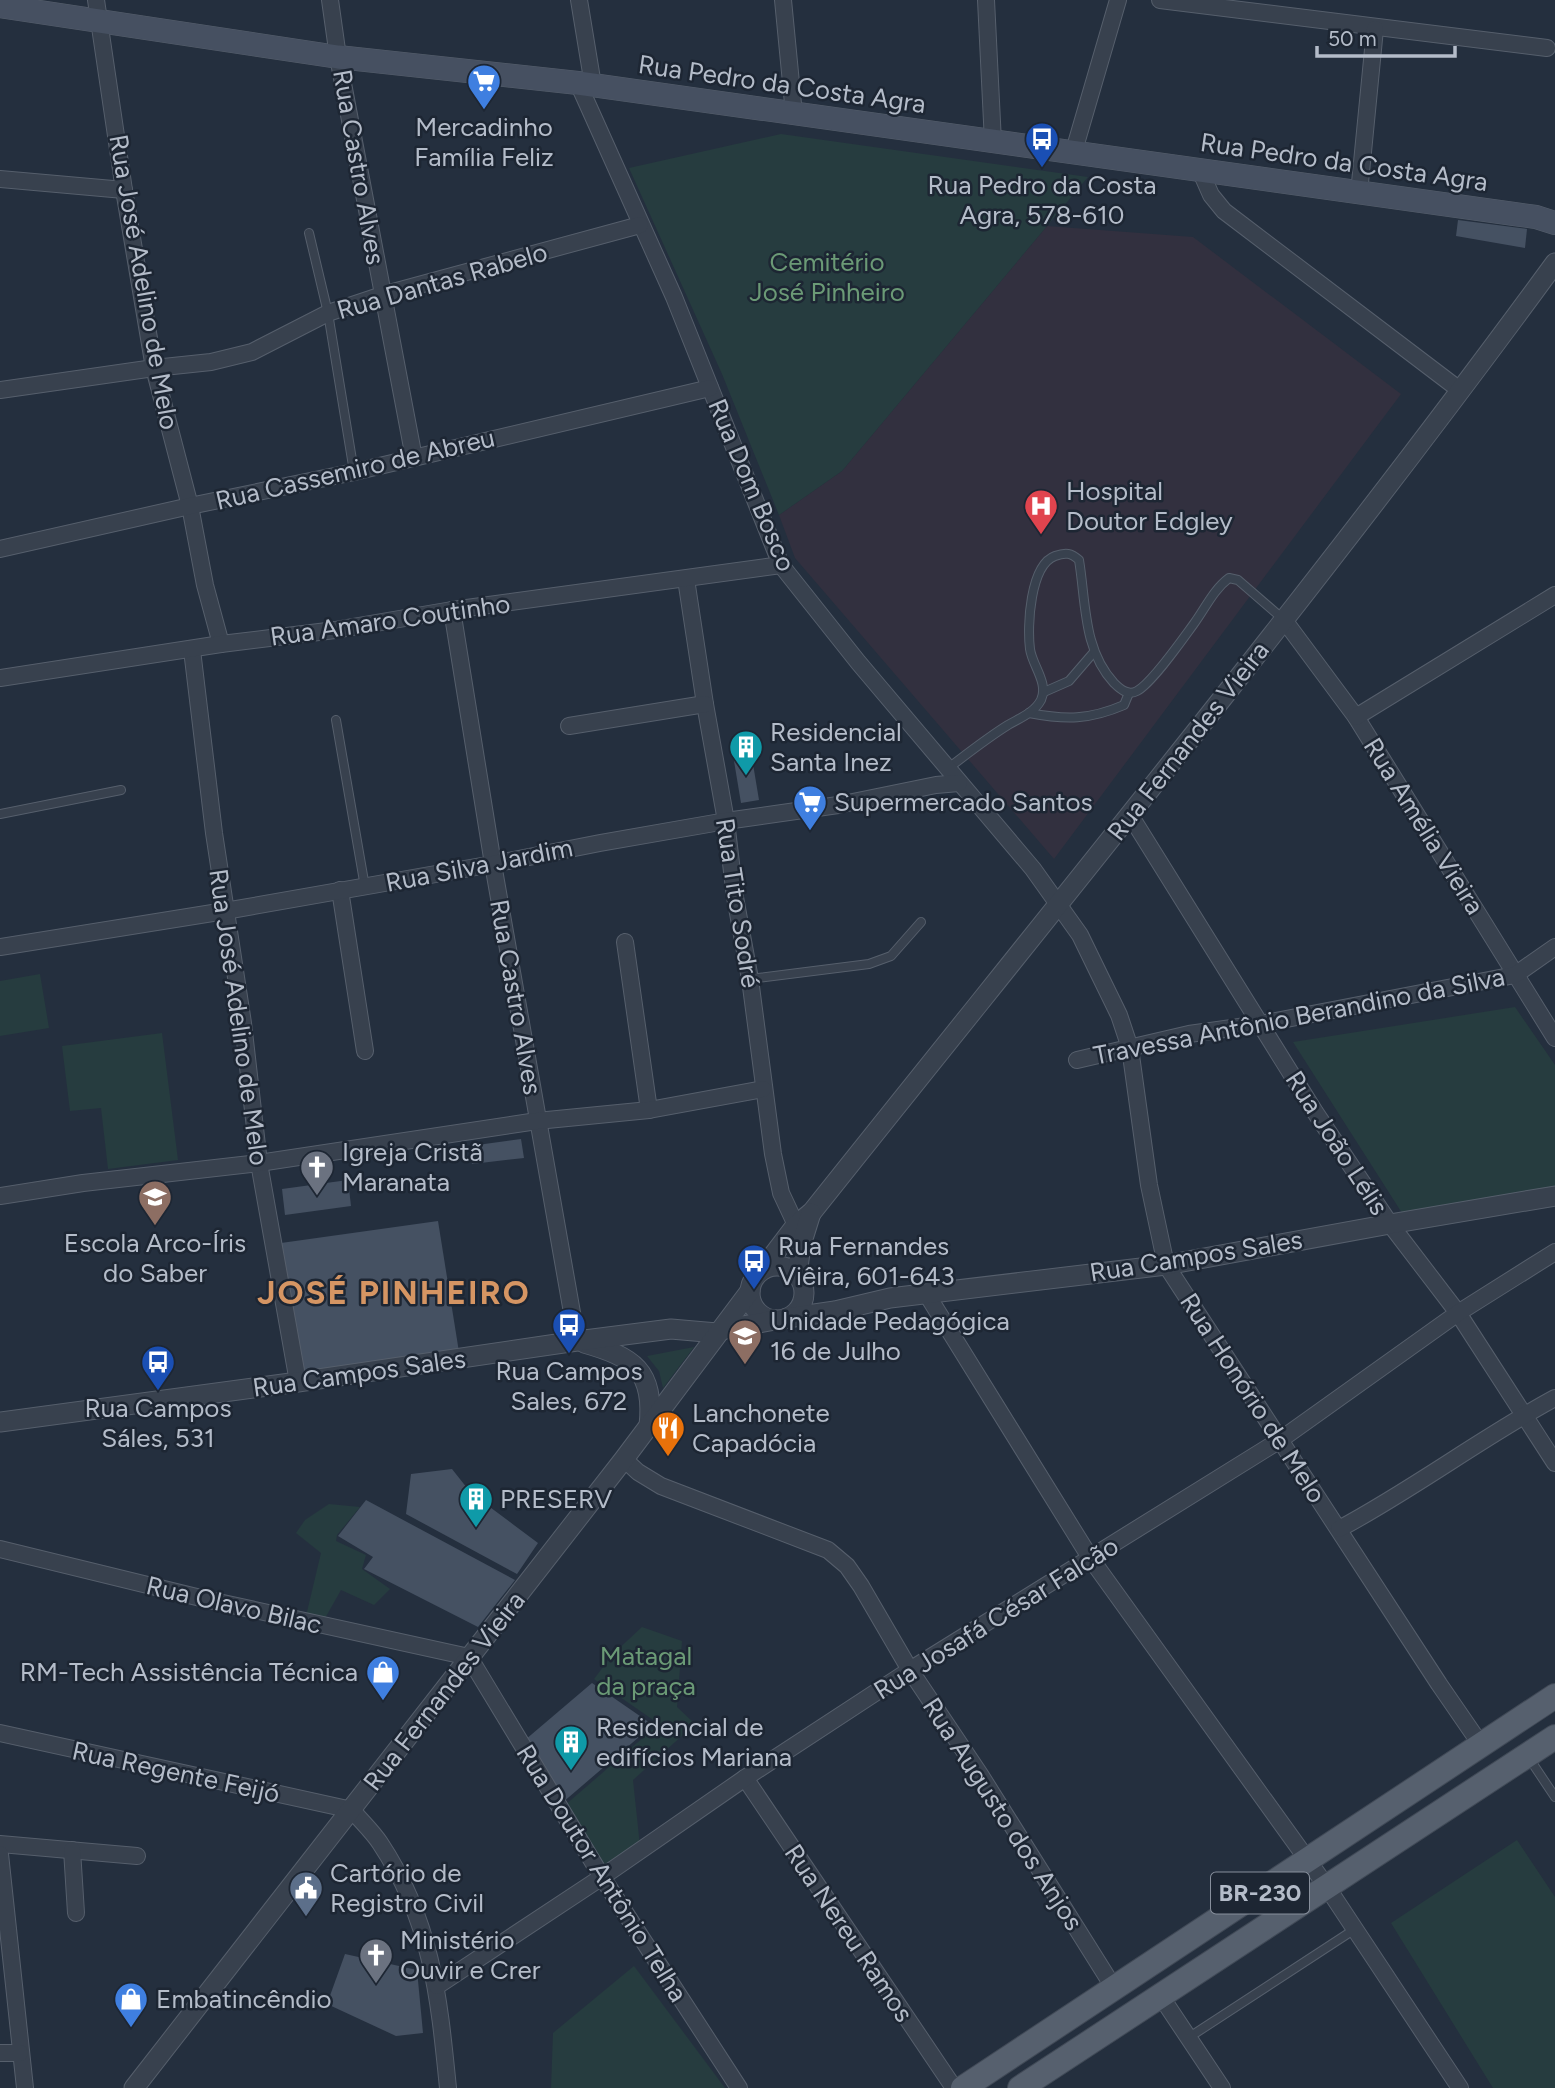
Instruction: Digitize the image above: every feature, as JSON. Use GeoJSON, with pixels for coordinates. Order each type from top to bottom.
{"type":"FeatureCollection","features":[{"type":"Feature","properties":{"kind":"main road","name":"Rua Pedro da Costa Agra"},"geometry":{"type":"LineString","coordinates":[[0,6],[98,10],[338,57],[586,84],[1536,217],[1555,223]]}},
{"type":"Feature","properties":{"kind":"main road","name":"BR-230"},"geometry":{"type":"LineString","coordinates":[[963,2088],[1555,1696]]}},
{"type":"Feature","properties":{"kind":"main road","name":"BR-230"},"geometry":{"type":"LineString","coordinates":[[1020,2088],[1545,1745]]}},
{"type":"Feature","properties":{"kind":"street","name":"Rua Castro Alves"},"geometry":{"type":"LineString","coordinates":[[330,0],[338,57],[414,458]]}},
{"type":"Feature","properties":{"kind":"street"},"geometry":{"type":"LineString","coordinates":[[579,0],[586,84]]}},
{"type":"Feature","properties":{"kind":"street"},"geometry":{"type":"LineString","coordinates":[[783,0],[794,114]]}},
{"type":"Feature","properties":{"kind":"street"},"geometry":{"type":"LineString","coordinates":[[986,0],[993,142]]}},
{"type":"Feature","properties":{"kind":"street"},"geometry":{"type":"LineString","coordinates":[[1073,154],[1118,0]]}},
{"type":"Feature","properties":{"kind":"street"},"geometry":{"type":"LineString","coordinates":[[1160,0],[1375,29],[1547,48]]}},
{"type":"Feature","properties":{"kind":"street","name":"Rua José Adelino de Melo"},"geometry":{"type":"LineString","coordinates":[[98,10],[124,190],[154,368],[190,506],[205,584],[221,644]]}},
{"type":"Feature","properties":{"kind":"street"},"geometry":{"type":"LineString","coordinates":[[1359,193],[1375,29]]}},
{"type":"Feature","properties":{"kind":"street","name":"Rua Dom Bosco"},"geometry":{"type":"LineString","coordinates":[[586,84],[640,225],[674,297],[781,565],[947,769],[1033,869],[1058,904]]}},
{"type":"Feature","properties":{"kind":"street"},"geometry":{"type":"LineString","coordinates":[[1200,170],[1211,195],[1224,211],[1461,391]]}},
{"type":"Feature","properties":{"kind":"street"},"geometry":{"type":"LineString","coordinates":[[0,179],[124,190]]}},
{"type":"Feature","properties":{"kind":"street","name":"Rua Dantas Rabelo"},"geometry":{"type":"LineString","coordinates":[[0,390],[211,362],[252,352],[328,313],[382,295],[640,225]]}},
{"type":"Feature","properties":{"kind":"street","name":"Rua Fernandes Vieira"},"geometry":{"type":"LineString","coordinates":[[762,1270],[796,1225],[812,1212],[1284,620],[1461,391],[1555,263]]}},
{"type":"Feature","properties":{"kind":"street","name":"Rua Cassemiro de Abreu"},"geometry":{"type":"LineString","coordinates":[[0,550],[354,472],[710,388]]}},
{"type":"Feature","properties":{"kind":"street","name":"Rua Amaro Coutinho"},"geometry":{"type":"LineString","coordinates":[[0,678],[221,644],[335,630],[452,610],[781,565]]}},
{"type":"Feature","properties":{"kind":"street","name":"Rua Tito Sodré"},"geometry":{"type":"LineString","coordinates":[[686,579],[750,979],[777,1180],[796,1225]]}},
{"type":"Feature","properties":{"kind":"street"},"geometry":{"type":"LineString","coordinates":[[1356,717],[1555,595]]}},
{"type":"Feature","properties":{"kind":"street","name":"Rua Castro Alves"},"geometry":{"type":"LineString","coordinates":[[452,610],[537,1121],[577,1341]]}},
{"type":"Feature","properties":{"kind":"street","name":"Rua Amélia Vieira"},"geometry":{"type":"LineString","coordinates":[[1284,620],[1356,717],[1555,1038]]}},
{"type":"Feature","properties":{"kind":"street","name":"Rua José Adelino de Melo"},"geometry":{"type":"LineString","coordinates":[[192,650],[203,754],[243,1023],[259,1163],[298,1382]]}},
{"type":"Feature","properties":{"kind":"street"},"geometry":{"type":"LineString","coordinates":[[569,726],[705,704]]}},
{"type":"Feature","properties":{"kind":"street","name":"Rua Silva Jardim"},"geometry":{"type":"LineString","coordinates":[[0,947],[225,911],[726,821],[838,805],[936,785],[959,783]]}},
{"type":"Feature","properties":{"kind":"street","name":"Rua João Lélis"},"geometry":{"type":"LineString","coordinates":[[1130,815],[1315,1112],[1390,1224],[1458,1313],[1555,1463]]}},
{"type":"Feature","properties":{"kind":"street"},"geometry":{"type":"LineString","coordinates":[[340,890],[365,1051]]}},
{"type":"Feature","properties":{"kind":"street","name":"Rua Honório de Melo"},"geometry":{"type":"LineString","coordinates":[[1058,904],[1086,947],[1119,1015],[1130,1048],[1149,1185],[1166,1265],[1438,1684],[1481,1745]]}},
{"type":"Feature","properties":{"kind":"street"},"geometry":{"type":"LineString","coordinates":[[625,942],[649,1110]]}},
{"type":"Feature","properties":{"kind":"street","name":"Travessa Antônio Berandino da Silva"},"geometry":{"type":"LineString","coordinates":[[1077,1060],[1189,1034],[1260,1024],[1515,975],[1555,947]]}},
{"type":"Feature","properties":{"kind":"street"},"geometry":{"type":"LineString","coordinates":[[0,1196],[83,1183],[259,1163],[537,1121],[649,1110],[764,1089]]}},
{"type":"Feature","properties":{"kind":"street","name":"Rua Campos Sales"},"geometry":{"type":"LineString","coordinates":[[0,1422],[671,1329],[719,1331],[835,1311],[890,1298],[1166,1265],[1555,1196]]}},
{"type":"Feature","properties":{"kind":"street","name":"Rua Fernandes Vieira"},"geometry":{"type":"LineString","coordinates":[[797,1275],[801,1245],[812,1212]]}},
{"type":"Feature","properties":{"kind":"street","name":"Rua Josafá César Falcão"},"geometry":{"type":"LineString","coordinates":[[437,1986],[910,1670],[1280,1440],[1458,1313],[1555,1252]]}},
{"type":"Feature","properties":{"kind":"street"},"geometry":{"type":"LineString","coordinates":[[784,1267],[797,1275],[804,1296],[801,1305],[782,1319],[768,1318],[754,1307],[750,1291],[754,1279],[762,1270],[784,1267]]}},
{"type":"Feature","properties":{"kind":"street","name":"Rua Fernandes Vieira"},"geometry":{"type":"LineString","coordinates":[[137,2087],[624,1459],[750,1291]]}},
{"type":"Feature","properties":{"kind":"street"},"geometry":{"type":"LineString","coordinates":[[926,1293],[1091,1559],[1309,1861],[1460,2088]]}},
{"type":"Feature","properties":{"kind":"street"},"geometry":{"type":"LineString","coordinates":[[804,1296],[835,1311]]}},
{"type":"Feature","properties":{"kind":"street"},"geometry":{"type":"LineString","coordinates":[[577,1341],[621,1354],[632,1363],[650,1395],[649,1426]]}},
{"type":"Feature","properties":{"kind":"street"},"geometry":{"type":"LineString","coordinates":[[1339,1529],[1391,1501],[1555,1398]]}},
{"type":"Feature","properties":{"kind":"street","name":"Rua Augusto dos Anjos"},"geometry":{"type":"LineString","coordinates":[[624,1459],[638,1472],[661,1486],[828,1550],[847,1566],[910,1670],[981,1776],[1114,1988]]}},
{"type":"Feature","properties":{"kind":"street","name":"Rua Olavo Bilac"},"geometry":{"type":"LineString","coordinates":[[0,1549],[209,1600],[469,1657]]}},
{"type":"Feature","properties":{"kind":"street","name":"Rua Doutor Antônio Telha"},"geometry":{"type":"LineString","coordinates":[[469,1657],[602,1878],[739,2088]]}},
{"type":"Feature","properties":{"kind":"street","name":"Rua Regente Feijó"},"geometry":{"type":"LineString","coordinates":[[0,1733],[352,1810]]}},
{"type":"Feature","properties":{"kind":"street","name":"Rua Nereu Ramos"},"geometry":{"type":"LineString","coordinates":[[745,1778],[954,2088]]}},
{"type":"Feature","properties":{"kind":"street"},"geometry":{"type":"LineString","coordinates":[[352,1810],[379,1842],[406,1888],[423,1929],[437,1986],[448,2088]]}},
{"type":"Feature","properties":{"kind":"street"},"geometry":{"type":"LineString","coordinates":[[0,1844],[137,1856]]}},
{"type":"Feature","properties":{"kind":"street"},"geometry":{"type":"LineString","coordinates":[[72,1850],[76,1913]]}},
{"type":"Feature","properties":{"kind":"street"},"geometry":{"type":"LineString","coordinates":[[0,1854],[25,2088]]}},
{"type":"Feature","properties":{"kind":"street"},"geometry":{"type":"LineString","coordinates":[[1160,1995],[1222,2088]]}},
{"type":"Feature","properties":{"kind":"street"},"geometry":{"type":"LineString","coordinates":[[0,2053],[20,2053]]}},
{"type":"Feature","properties":{"kind":"lane"},"geometry":{"type":"LineString","coordinates":[[309,233],[328,313],[354,472]]}},
{"type":"Feature","properties":{"kind":"lane"},"geometry":{"type":"LineString","coordinates":[[947,769],[1029,713],[1040,701],[1044,692],[1031,652],[1028,622],[1039,575],[1051,558],[1072,553],[1079,560],[1094,652],[1108,676],[1121,690],[1129,693],[1137,691],[1151,678],[1193,625],[1220,584],[1229,578],[1238,580],[1284,620]]}},
{"type":"Feature","properties":{"kind":"lane"},"geometry":{"type":"LineString","coordinates":[[1044,692],[1069,681],[1094,652]]}},
{"type":"Feature","properties":{"kind":"lane"},"geometry":{"type":"LineString","coordinates":[[1029,713],[1062,719],[1104,714],[1124,705],[1129,693]]}},
{"type":"Feature","properties":{"kind":"lane"},"geometry":{"type":"LineString","coordinates":[[337,720],[365,887]]}},
{"type":"Feature","properties":{"kind":"lane"},"geometry":{"type":"LineString","coordinates":[[0,814],[121,790]]}},
{"type":"Feature","properties":{"kind":"lane"},"geometry":{"type":"LineString","coordinates":[[750,979],[869,964],[891,956],[921,922]]}},
{"type":"Feature","properties":{"kind":"lane"},"geometry":{"type":"LineString","coordinates":[[1545,1745],[1555,1797]]}},
{"type":"Feature","properties":{"kind":"lane"},"geometry":{"type":"LineString","coordinates":[[1188,2038],[1355,1928]]}},
{"type":"Feature","properties":{"kind":"shaded area","name":"Hospital Doutor Edgley"},"geometry":{"type":"Polygon","coordinates":[[[1047,226],[1193,237],[1401,394],[1054,859],[795,558],[779,515],[842,471],[1047,226]]]}},
{"type":"Feature","properties":{"kind":"green space","name":"Cemitério José Pinheiro"},"geometry":{"type":"Polygon","coordinates":[[[781,134],[1088,177],[842,471],[779,515],[722,374],[629,168],[781,134]]]}},
{"type":"Feature","properties":{"kind":"green space"},"geometry":{"type":"Polygon","coordinates":[[[40,974],[49,1028],[0,1036],[0,981],[40,974]]]}},
{"type":"Feature","properties":{"kind":"green space"},"geometry":{"type":"Polygon","coordinates":[[[1515,1007],[1555,1065],[1555,1189],[1402,1213],[1293,1042],[1515,1007]]]}},
{"type":"Feature","properties":{"kind":"green space"},"geometry":{"type":"Polygon","coordinates":[[[162,1033],[178,1160],[108,1169],[101,1108],[70,1111],[62,1046],[162,1033]]]}},
{"type":"Feature","properties":{"kind":"green space"},"geometry":{"type":"Polygon","coordinates":[[[694,1347],[663,1388],[659,1371],[647,1356],[694,1347]]]}},
{"type":"Feature","properties":{"kind":"green space"},"geometry":{"type":"Polygon","coordinates":[[[329,1504],[360,1507],[337,1535],[336,1541],[366,1555],[362,1569],[390,1589],[374,1605],[341,1590],[324,1620],[306,1616],[321,1553],[296,1533],[305,1520],[329,1504]]]}},
{"type":"Feature","properties":{"kind":"green space","name":"Matagal da praça"},"geometry":{"type":"Polygon","coordinates":[[[642,1627],[682,1641],[677,1707],[695,1724],[633,1780],[640,1846],[603,1870],[564,1806],[659,1724],[594,1679],[613,1654],[642,1627]]]}},
{"type":"Feature","properties":{"kind":"green space"},"geometry":{"type":"Polygon","coordinates":[[[1517,1840],[1555,1897],[1555,2088],[1493,2088],[1391,1923],[1517,1840]]]}},
{"type":"Feature","properties":{"kind":"green space"},"geometry":{"type":"Polygon","coordinates":[[[634,1966],[725,2088],[551,2088],[553,2033],[634,1966]]]}},
{"type":"Feature","properties":{"kind":"building"},"geometry":{"type":"Polygon","coordinates":[[[1458,220],[1527,229],[1525,248],[1456,236],[1458,220]]]}},
{"type":"Feature","properties":{"kind":"building","name":"Residencial Santa Inez"},"geometry":{"type":"Polygon","coordinates":[[[751,752],[759,800],[741,803],[733,755],[751,752]]]}},
{"type":"Feature","properties":{"kind":"building"},"geometry":{"type":"Polygon","coordinates":[[[521,1139],[524,1158],[472,1164],[470,1146],[521,1139]]]}},
{"type":"Feature","properties":{"kind":"building","name":"Igreja Cristã Maranata"},"geometry":{"type":"Polygon","coordinates":[[[348,1180],[351,1206],[285,1215],[282,1189],[348,1180]]]}},
{"type":"Feature","properties":{"kind":"building"},"geometry":{"type":"Polygon","coordinates":[[[438,1221],[459,1352],[302,1374],[281,1243],[438,1221]]]}},
{"type":"Feature","properties":{"kind":"building","name":"PRESERV"},"geometry":{"type":"Polygon","coordinates":[[[452,1469],[471,1493],[538,1543],[517,1574],[406,1514],[411,1474],[452,1469]]]}},
{"type":"Feature","properties":{"kind":"building"},"geometry":{"type":"Polygon","coordinates":[[[366,1500],[515,1580],[478,1627],[364,1569],[373,1557],[338,1536],[366,1500]]]}},
{"type":"Feature","properties":{"kind":"building","name":"Residencial de edifícios Mariana"},"geometry":{"type":"Polygon","coordinates":[[[592,1683],[653,1725],[562,1803],[525,1740],[592,1683]]]}},
{"type":"Feature","properties":{"kind":"building","name":"Ministério Ouvir e Crer"},"geometry":{"type":"Polygon","coordinates":[[[345,1954],[417,1970],[423,2033],[396,2036],[327,2004],[345,1954]]]}},
{"type":"Feature","properties":{"kind":"place","name":"Mercadinho Família Feliz"},"geometry":{"type":"Point","coordinates":[484,111]}},
{"type":"Feature","properties":{"kind":"place","name":"Rua Pedro da Costa Agra, 578-610"},"geometry":{"type":"Point","coordinates":[1042,169]}},
{"type":"Feature","properties":{"kind":"place","name":"Hospital Doutor Edgley"},"geometry":{"type":"Point","coordinates":[1041,536]}},
{"type":"Feature","properties":{"kind":"place","name":"Residencial Santa Inez"},"geometry":{"type":"Point","coordinates":[746,777]}},
{"type":"Feature","properties":{"kind":"place","name":"Supermercado Santos"},"geometry":{"type":"Point","coordinates":[810,832]}},
{"type":"Feature","properties":{"kind":"place","name":"Igreja Cristã Maranata"},"geometry":{"type":"Point","coordinates":[317,1197]}},
{"type":"Feature","properties":{"kind":"place","name":"Escola Arco-Íris do Saber"},"geometry":{"type":"Point","coordinates":[155,1227]}},
{"type":"Feature","properties":{"kind":"place","name":"Rua Fernandes Viêira, 601-643"},"geometry":{"type":"Point","coordinates":[754,1291]}},
{"type":"Feature","properties":{"kind":"place","name":"Rua Campos Sales, 672"},"geometry":{"type":"Point","coordinates":[569,1355]}},
{"type":"Feature","properties":{"kind":"place","name":"Unidade Pedagógica 16 de Julho"},"geometry":{"type":"Point","coordinates":[745,1366]}},
{"type":"Feature","properties":{"kind":"place","name":"Rua Campos Sáles, 531"},"geometry":{"type":"Point","coordinates":[158,1392]}},
{"type":"Feature","properties":{"kind":"place","name":"Lanchonete Capadócia"},"geometry":{"type":"Point","coordinates":[668,1458]}},
{"type":"Feature","properties":{"kind":"place","name":"PRESERV"},"geometry":{"type":"Point","coordinates":[476,1529]}},
{"type":"Feature","properties":{"kind":"place","name":"RM-Tech Assistência Técnica"},"geometry":{"type":"Point","coordinates":[383,1702]}},
{"type":"Feature","properties":{"kind":"place","name":"Residencial de edifícios Mariana"},"geometry":{"type":"Point","coordinates":[571,1772]}},
{"type":"Feature","properties":{"kind":"place","name":"Cartório de Registro Civil"},"geometry":{"type":"Point","coordinates":[306,1918]}},
{"type":"Feature","properties":{"kind":"place","name":"Ministério Ouvir e Crer"},"geometry":{"type":"Point","coordinates":[376,1985]}},
{"type":"Feature","properties":{"kind":"place","name":"Embatincêndio"},"geometry":{"type":"Point","coordinates":[131,2029]}},
{"type":"Feature","properties":{"kind":"district","name":"JOSÉ PINHEIRO"},"geometry":{"type":"Point","coordinates":[394,1292]}}]}
